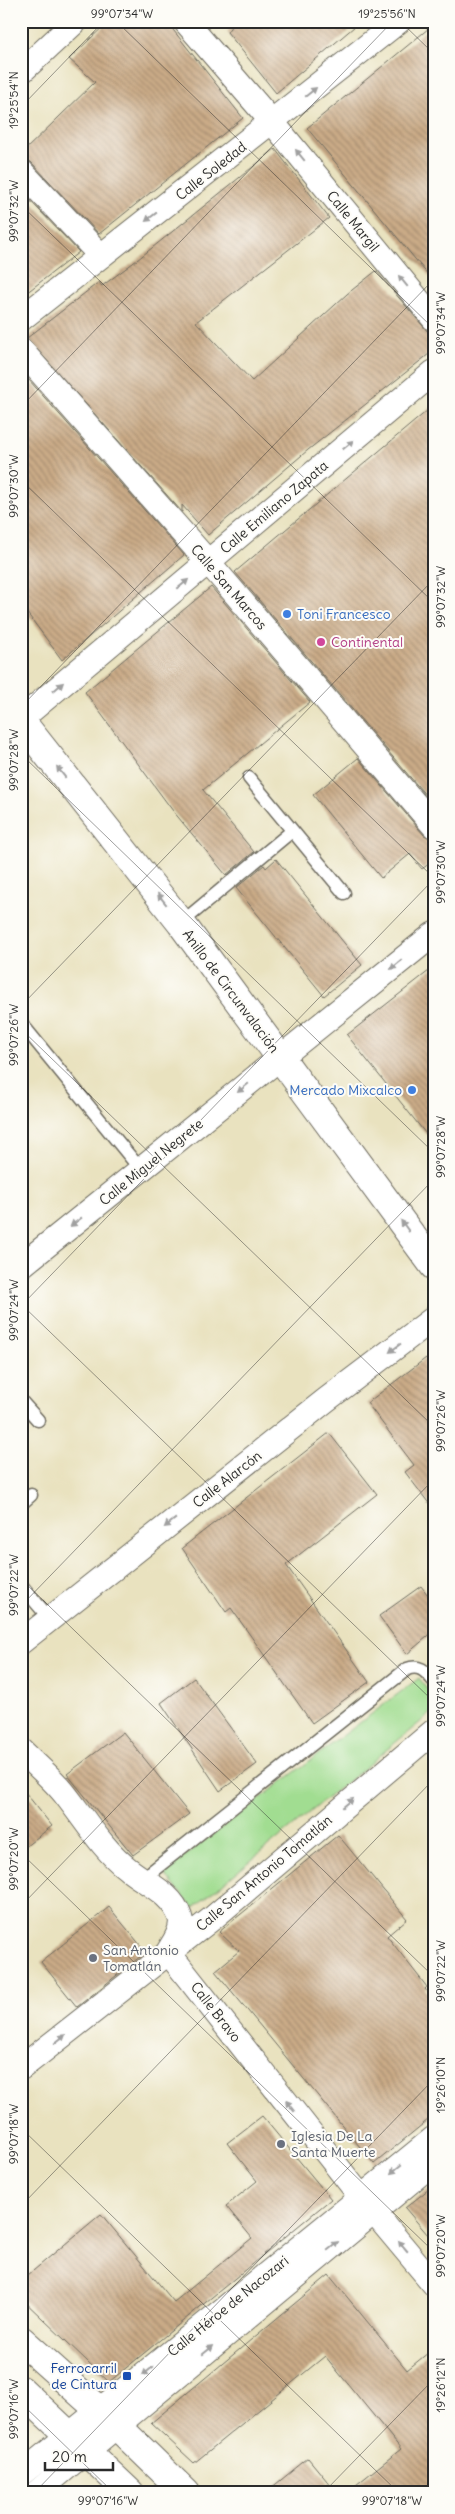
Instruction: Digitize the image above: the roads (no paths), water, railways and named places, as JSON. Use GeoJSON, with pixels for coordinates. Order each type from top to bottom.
{"type":"FeatureCollection","features":[{"type":"Feature","properties":{"kind":"main road","name":"Anillo de Circunvalación"},"geometry":{"type":"LineString","coordinates":[[21,720],[180,923],[434,1266]]}},
{"type":"Feature","properties":{"kind":"main road"},"geometry":{"type":"LineString","coordinates":[[21,2340],[186,2493]]}},
{"type":"Feature","properties":{"kind":"main road"},"geometry":{"type":"LineString","coordinates":[[21,2390],[130,2493]]}},
{"type":"Feature","properties":{"kind":"street"},"geometry":{"type":"LineString","coordinates":[[21,72],[76,21]]}},
{"type":"Feature","properties":{"kind":"street","name":"Calle Margil"},"geometry":{"type":"LineString","coordinates":[[186,21],[273,122],[434,319]]}},
{"type":"Feature","properties":{"kind":"street","name":"Calle Soledad"},"geometry":{"type":"LineString","coordinates":[[21,318],[273,122],[399,21]]}},
{"type":"Feature","properties":{"kind":"street"},"geometry":{"type":"LineString","coordinates":[[21,171],[101,256]]}},
{"type":"Feature","properties":{"kind":"street","name":"Calle San Marcos"},"geometry":{"type":"LineString","coordinates":[[21,350],[209,563],[434,826]]}},
{"type":"Feature","properties":{"kind":"street","name":"Calle Emiliano Zapata"},"geometry":{"type":"LineString","coordinates":[[21,720],[434,372]]}},
{"type":"Feature","properties":{"kind":"street","name":"Calle Miguel Negrete"},"geometry":{"type":"LineString","coordinates":[[23,1262],[141,1170],[434,934]]}},
{"type":"Feature","properties":{"kind":"street","name":"Calle Alarcón"},"geometry":{"type":"LineString","coordinates":[[21,1642],[326,1400],[434,1318]]}},
{"type":"Feature","properties":{"kind":"street","name":"Calle San Antonio Tomatlán"},"geometry":{"type":"LineString","coordinates":[[21,2068],[214,1917],[434,1731]]}},
{"type":"Feature","properties":{"kind":"street"},"geometry":{"type":"LineString","coordinates":[[21,1750],[62,1791],[120,1864],[141,1880],[153,1884],[164,1894],[181,1919],[180,1931],[168,1952]]}},
{"type":"Feature","properties":{"kind":"street","name":"Calle Bravo"},"geometry":{"type":"LineString","coordinates":[[168,1952],[368,2205],[434,2284]]}},
{"type":"Feature","properties":{"kind":"street","name":"Calle Héroe de Nacozari"},"geometry":{"type":"LineString","coordinates":[[368,2205],[434,2138]]}},
{"type":"Feature","properties":{"kind":"street","name":"Calle Héroe de Nacozari"},"geometry":{"type":"LineString","coordinates":[[36,2493],[78,2443],[107,2418],[368,2205],[434,2162]]}},
{"type":"Feature","properties":{"kind":"street","name":"Calle Héroe de Nacozari"},"geometry":{"type":"LineString","coordinates":[[21,2474],[78,2443]]}},
{"type":"Feature","properties":{"kind":"lane"},"geometry":{"type":"LineString","coordinates":[[249,778],[344,893]]}},
{"type":"Feature","properties":{"kind":"lane"},"geometry":{"type":"LineString","coordinates":[[180,923],[292,831]]}},
{"type":"Feature","properties":{"kind":"lane"},"geometry":{"type":"LineString","coordinates":[[21,1023],[141,1170]]}},
{"type":"Feature","properties":{"kind":"lane"},"geometry":{"type":"LineString","coordinates":[[21,1401],[38,1420]]}},
{"type":"Feature","properties":{"kind":"lane"},"geometry":{"type":"LineString","coordinates":[[21,1585],[50,1619]]}},
{"type":"Feature","properties":{"kind":"lane"},"geometry":{"type":"LineString","coordinates":[[141,1880],[407,1669],[421,1667],[434,1681]]}},
{"type":"Feature","properties":{"kind":"place","name":"Toni Francesco"},"geometry":{"type":"Point","coordinates":[287,614]}},
{"type":"Feature","properties":{"kind":"place","name":"Continental"},"geometry":{"type":"Point","coordinates":[321,642]}},
{"type":"Feature","properties":{"kind":"place","name":"Mercado Mixcalco"},"geometry":{"type":"Point","coordinates":[412,1090]}},
{"type":"Feature","properties":{"kind":"place","name":"San Antonio Tomatlán"},"geometry":{"type":"Point","coordinates":[93,1958]}},
{"type":"Feature","properties":{"kind":"place","name":"Iglesia De La Santa Muerte"},"geometry":{"type":"Point","coordinates":[281,2144]}},
{"type":"Feature","properties":{"kind":"place","name":"Ferrocarril de Cintura"},"geometry":{"type":"Point","coordinates":[127,2376]}}]}
